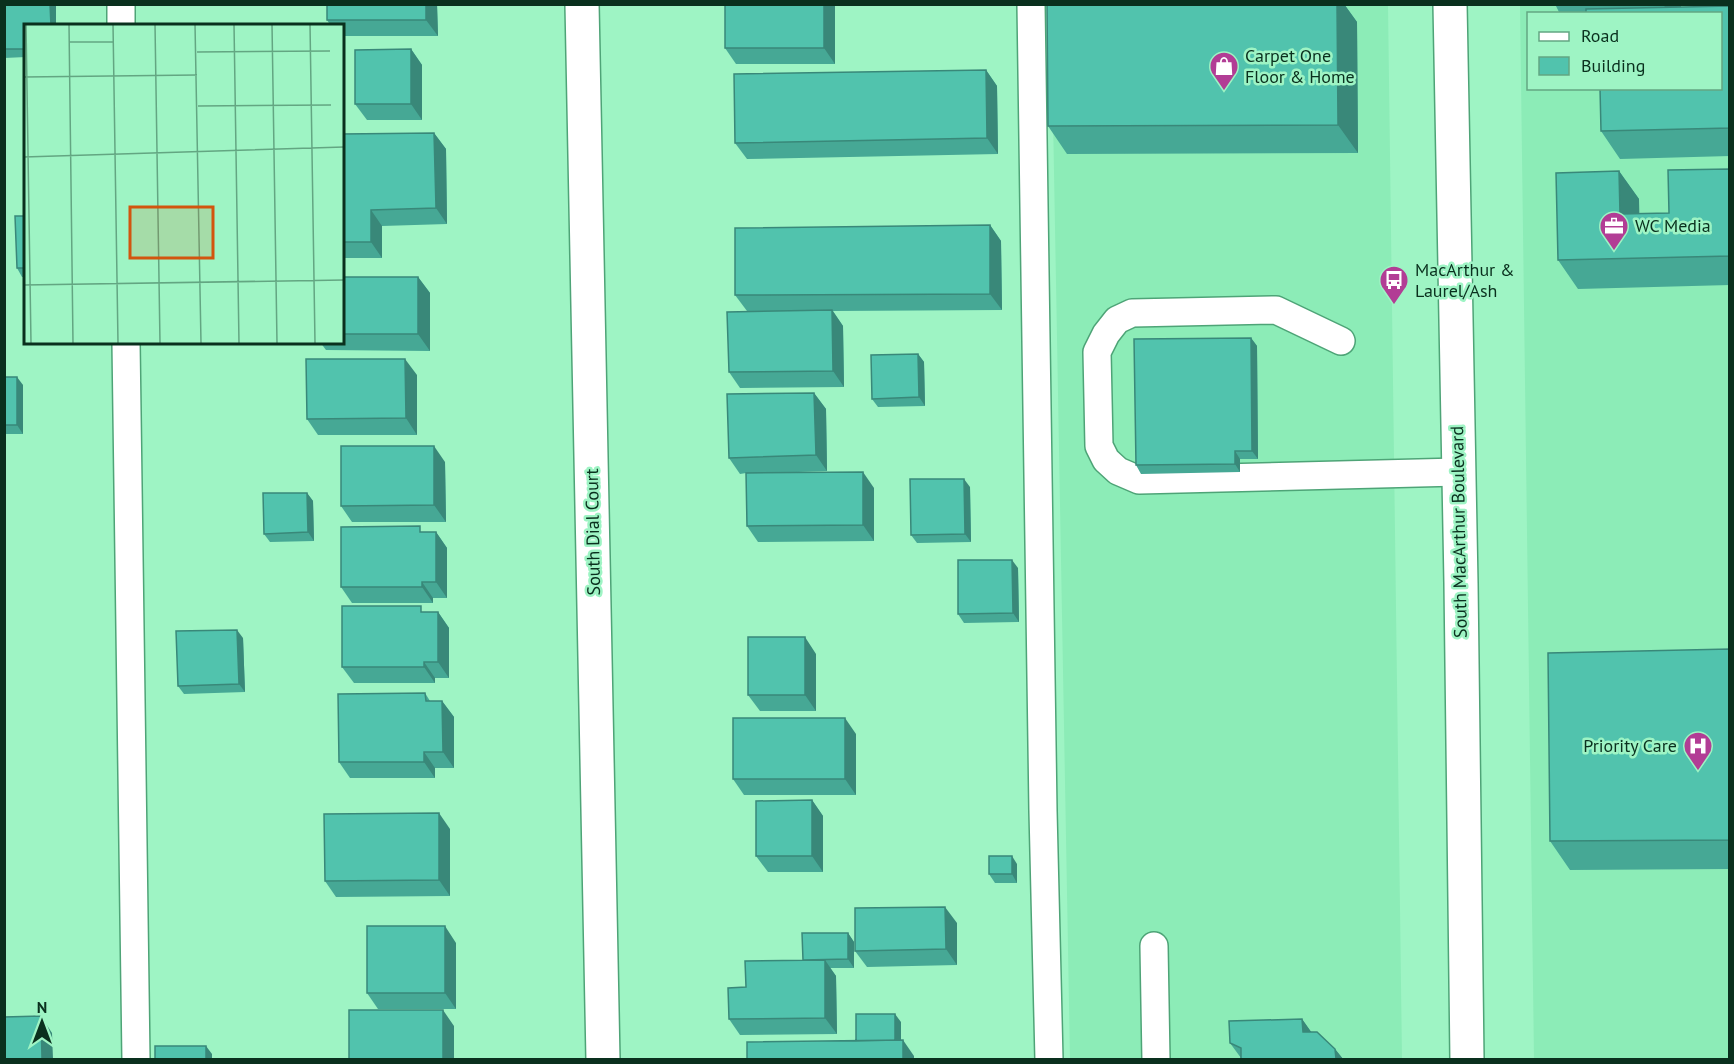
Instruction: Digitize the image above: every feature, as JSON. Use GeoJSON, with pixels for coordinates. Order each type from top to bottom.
{"type":"FeatureCollection","features":[{"type":"Feature","properties":{"kind":"street","name":"South Dial Court"},"geometry":{"type":"LineString","coordinates":[[582,4],[603,1059]]}},
{"type":"Feature","properties":{"kind":"street","name":"South MacArthur Boulevard"},"geometry":{"type":"LineString","coordinates":[[1450,4],[1467,1059]]}},
{"type":"Feature","properties":{"kind":"lane"},"geometry":{"type":"LineString","coordinates":[[121,4],[121,24]]}},
{"type":"Feature","properties":{"kind":"lane"},"geometry":{"type":"LineString","coordinates":[[1031,4],[1049,1059]]}},
{"type":"Feature","properties":{"kind":"lane"},"geometry":{"type":"LineString","coordinates":[[1341,341],[1276,310],[1132,313],[1117,320],[1106,334],[1097,352],[1099,446],[1106,460],[1118,471],[1139,480],[1458,472]]}},
{"type":"Feature","properties":{"kind":"lane"},"geometry":{"type":"LineString","coordinates":[[126,344],[136,1059]]}},
{"type":"Feature","properties":{"kind":"lane"},"geometry":{"type":"LineString","coordinates":[[1154,946],[1156,1059]]}},
{"type":"Feature","properties":{"kind":"shaded area"},"geometry":{"type":"Polygon","coordinates":[[[1051,5],[1388,5],[1402,1059],[1070,1059],[1051,5]]]}},
{"type":"Feature","properties":{"kind":"shaded area"},"geometry":{"type":"Polygon","coordinates":[[[1520,5],[1729,5],[1729,1059],[1534,1059],[1520,5]]]}},
{"type":"Feature","properties":{"kind":"building"},"geometry":{"type":"Polygon","coordinates":[[[4,4],[50,4],[51,24],[24,24],[24,49],[4,49],[4,4]]]}},
{"type":"Feature","properties":{"kind":"building"},"geometry":{"type":"Polygon","coordinates":[[[327,4],[426,4],[426,20],[327,20],[327,4]]]}},
{"type":"Feature","properties":{"kind":"building"},"geometry":{"type":"Polygon","coordinates":[[[725,4],[824,4],[824,48],[725,48],[725,4]]]}},
{"type":"Feature","properties":{"kind":"building"},"geometry":{"type":"Polygon","coordinates":[[[1047,4],[1337,4],[1338,125],[1048,126],[1047,4]]]}},
{"type":"Feature","properties":{"kind":"building"},"geometry":{"type":"Polygon","coordinates":[[[1730,6],[1730,128],[1601,131],[1600,90],[1722,90],[1722,12],[1586,12],[1586,9],[1730,6]]]}},
{"type":"Feature","properties":{"kind":"building"},"geometry":{"type":"Polygon","coordinates":[[[411,49],[411,104],[355,104],[355,50],[411,49]]]}},
{"type":"Feature","properties":{"kind":"building"},"geometry":{"type":"Polygon","coordinates":[[[986,70],[987,138],[735,143],[734,74],[986,70]]]}},
{"type":"Feature","properties":{"kind":"building"},"geometry":{"type":"Polygon","coordinates":[[[434,133],[436,208],[371,210],[371,242],[344,242],[344,134],[434,133]]]}},
{"type":"Feature","properties":{"kind":"building"},"geometry":{"type":"Polygon","coordinates":[[[1730,169],[1730,256],[1558,260],[1556,173],[1619,171],[1620,214],[1669,213],[1668,170],[1730,169]]]}},
{"type":"Feature","properties":{"kind":"building"},"geometry":{"type":"Polygon","coordinates":[[[15,216],[24,216],[24,268],[17,268],[15,216]]]}},
{"type":"Feature","properties":{"kind":"building"},"geometry":{"type":"Polygon","coordinates":[[[990,225],[990,294],[735,295],[735,228],[990,225]]]}},
{"type":"Feature","properties":{"kind":"building"},"geometry":{"type":"Polygon","coordinates":[[[344,277],[418,277],[418,334],[344,334],[344,277]]]}},
{"type":"Feature","properties":{"kind":"building"},"geometry":{"type":"Polygon","coordinates":[[[832,310],[833,371],[729,372],[727,312],[832,310]]]}},
{"type":"Feature","properties":{"kind":"building"},"geometry":{"type":"Polygon","coordinates":[[[1251,338],[1252,451],[1235,451],[1235,464],[1136,465],[1134,339],[1251,338]]]}},
{"type":"Feature","properties":{"kind":"building"},"geometry":{"type":"Polygon","coordinates":[[[918,354],[919,397],[872,399],[871,355],[918,354]]]}},
{"type":"Feature","properties":{"kind":"building"},"geometry":{"type":"Polygon","coordinates":[[[306,359],[405,359],[406,418],[307,419],[306,359]]]}},
{"type":"Feature","properties":{"kind":"building"},"geometry":{"type":"Polygon","coordinates":[[[4,377],[17,377],[17,425],[4,425],[4,377]]]}},
{"type":"Feature","properties":{"kind":"building"},"geometry":{"type":"Polygon","coordinates":[[[814,393],[816,455],[729,458],[727,394],[814,393]]]}},
{"type":"Feature","properties":{"kind":"building"},"geometry":{"type":"Polygon","coordinates":[[[341,446],[434,446],[434,505],[341,506],[341,446]]]}},
{"type":"Feature","properties":{"kind":"building"},"geometry":{"type":"Polygon","coordinates":[[[863,472],[863,525],[747,526],[746,473],[863,472]]]}},
{"type":"Feature","properties":{"kind":"building"},"geometry":{"type":"Polygon","coordinates":[[[910,479],[964,479],[965,534],[911,535],[910,479]]]}},
{"type":"Feature","properties":{"kind":"building"},"geometry":{"type":"Polygon","coordinates":[[[263,493],[307,493],[308,532],[264,534],[263,493]]]}},
{"type":"Feature","properties":{"kind":"building"},"geometry":{"type":"Polygon","coordinates":[[[420,526],[420,532],[436,532],[436,582],[422,582],[422,587],[341,587],[341,527],[420,526]]]}},
{"type":"Feature","properties":{"kind":"building"},"geometry":{"type":"Polygon","coordinates":[[[958,560],[1012,560],[1013,613],[958,614],[958,560]]]}},
{"type":"Feature","properties":{"kind":"building"},"geometry":{"type":"Polygon","coordinates":[[[342,606],[421,606],[421,612],[438,612],[438,662],[424,662],[424,667],[342,667],[342,606]]]}},
{"type":"Feature","properties":{"kind":"building"},"geometry":{"type":"Polygon","coordinates":[[[237,630],[239,684],[178,686],[176,631],[237,630]]]}},
{"type":"Feature","properties":{"kind":"building"},"geometry":{"type":"Polygon","coordinates":[[[748,637],[805,637],[805,695],[748,695],[748,637]]]}},
{"type":"Feature","properties":{"kind":"building"},"geometry":{"type":"Polygon","coordinates":[[[1730,649],[1730,840],[1550,841],[1548,653],[1730,649]]]}},
{"type":"Feature","properties":{"kind":"building"},"geometry":{"type":"Polygon","coordinates":[[[425,693],[426,701],[442,701],[443,752],[424,752],[424,762],[339,762],[338,694],[425,693]]]}},
{"type":"Feature","properties":{"kind":"building"},"geometry":{"type":"Polygon","coordinates":[[[733,718],[845,718],[845,779],[733,779],[733,718]]]}},
{"type":"Feature","properties":{"kind":"building"},"geometry":{"type":"Polygon","coordinates":[[[812,800],[812,856],[756,856],[756,801],[812,800]]]}},
{"type":"Feature","properties":{"kind":"building"},"geometry":{"type":"Polygon","coordinates":[[[439,813],[439,880],[325,881],[324,814],[439,813]]]}},
{"type":"Feature","properties":{"kind":"building"},"geometry":{"type":"Polygon","coordinates":[[[989,856],[1012,856],[1012,874],[989,874],[989,856]]]}},
{"type":"Feature","properties":{"kind":"building"},"geometry":{"type":"Polygon","coordinates":[[[945,907],[946,949],[855,951],[855,908],[945,907]]]}},
{"type":"Feature","properties":{"kind":"building"},"geometry":{"type":"Polygon","coordinates":[[[367,926],[445,926],[445,993],[367,993],[367,926]]]}},
{"type":"Feature","properties":{"kind":"building"},"geometry":{"type":"Polygon","coordinates":[[[802,933],[848,933],[848,959],[803,960],[802,933]]]}},
{"type":"Feature","properties":{"kind":"building"},"geometry":{"type":"Polygon","coordinates":[[[825,960],[825,1018],[729,1019],[728,988],[746,987],[745,961],[825,960]]]}},
{"type":"Feature","properties":{"kind":"building"},"geometry":{"type":"Polygon","coordinates":[[[349,1010],[443,1010],[443,1059],[349,1059],[349,1010]]]}},
{"type":"Feature","properties":{"kind":"building"},"geometry":{"type":"Polygon","coordinates":[[[856,1014],[895,1014],[895,1040],[856,1041],[856,1014]]]}},
{"type":"Feature","properties":{"kind":"building"},"geometry":{"type":"Polygon","coordinates":[[[41,1016],[42,1059],[4,1059],[4,1017],[41,1016]]]}},
{"type":"Feature","properties":{"kind":"building"},"geometry":{"type":"Polygon","coordinates":[[[1302,1019],[1303,1032],[1317,1032],[1335,1049],[1336,1059],[1241,1059],[1241,1048],[1230,1043],[1229,1021],[1302,1019]]]}},
{"type":"Feature","properties":{"kind":"building"},"geometry":{"type":"Polygon","coordinates":[[[903,1040],[903,1059],[747,1059],[747,1042],[903,1040]]]}},
{"type":"Feature","properties":{"kind":"building"},"geometry":{"type":"Polygon","coordinates":[[[155,1046],[206,1046],[206,1059],[155,1059],[155,1046]]]}},
{"type":"Feature","properties":{"kind":"place","name":"Carpet One Floor & Home"},"geometry":{"type":"Point","coordinates":[1224,92]}},
{"type":"Feature","properties":{"kind":"place","name":"WC Media"},"geometry":{"type":"Point","coordinates":[1614,252]}},
{"type":"Feature","properties":{"kind":"place","name":"MacArthur & Laurel/Ash"},"geometry":{"type":"Point","coordinates":[1394,306]}},
{"type":"Feature","properties":{"kind":"place","name":"Priority Care"},"geometry":{"type":"Point","coordinates":[1698,772]}}]}
